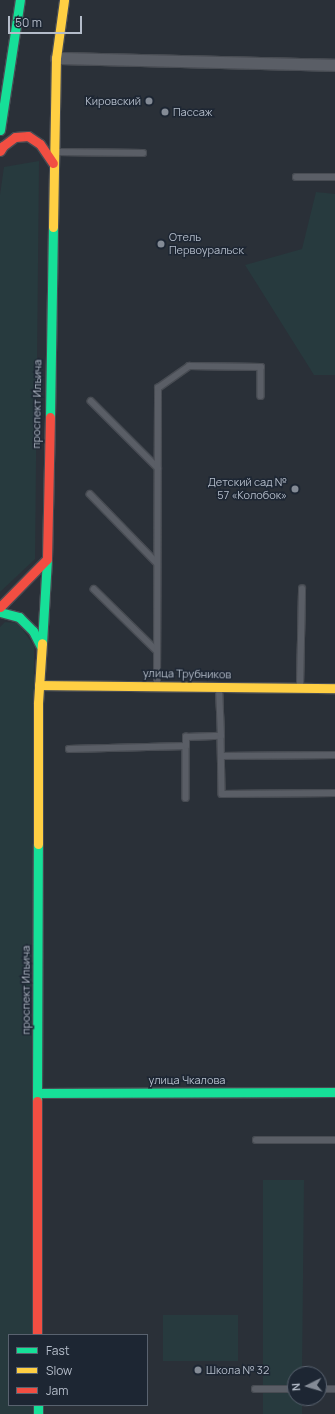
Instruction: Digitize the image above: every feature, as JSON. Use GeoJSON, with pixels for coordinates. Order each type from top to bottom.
{"type":"FeatureCollection","features":[{"type":"Feature","properties":{"kind":"main road"},"geometry":{"type":"LineString","coordinates":[[0,130],[20,0]]}},
{"type":"Feature","properties":{"kind":"main road","name":"проспект Ильича"},"geometry":{"type":"LineString","coordinates":[[56,0],[57,44]]}},
{"type":"Feature","properties":{"kind":"main road","name":"проспект Ильича"},"geometry":{"type":"LineString","coordinates":[[37,1334],[36,1173],[38,1093],[39,685],[40,645],[46,559],[56,58],[64,0]]}},
{"type":"Feature","properties":{"kind":"main road"},"geometry":{"type":"LineString","coordinates":[[0,151],[3,146],[15,137],[28,136],[40,144],[53,163]]}},
{"type":"Feature","properties":{"kind":"main road"},"geometry":{"type":"LineString","coordinates":[[0,607],[46,559]]}},
{"type":"Feature","properties":{"kind":"main road"},"geometry":{"type":"LineString","coordinates":[[0,612],[19,617],[34,631],[40,645]]}},
{"type":"Feature","properties":{"kind":"main road","name":"улица Трубников"},"geometry":{"type":"LineString","coordinates":[[39,685],[335,688]]}},
{"type":"Feature","properties":{"kind":"main road","name":"улица Чкалова"},"geometry":{"type":"LineString","coordinates":[[38,1093],[335,1092]]}},
{"type":"Feature","properties":{"kind":"street"},"geometry":{"type":"LineString","coordinates":[[56,58],[335,65]]}},
{"type":"Feature","properties":{"kind":"lane"},"geometry":{"type":"LineString","coordinates":[[53,152],[143,153]]}},
{"type":"Feature","properties":{"kind":"lane"},"geometry":{"type":"LineString","coordinates":[[296,177],[335,177]]}},
{"type":"Feature","properties":{"kind":"lane"},"geometry":{"type":"LineString","coordinates":[[157,686],[158,388],[189,366],[261,366],[261,396]]}},
{"type":"Feature","properties":{"kind":"lane"},"geometry":{"type":"LineString","coordinates":[[91,401],[158,468]]}},
{"type":"Feature","properties":{"kind":"lane"},"geometry":{"type":"LineString","coordinates":[[90,494],[157,563]]}},
{"type":"Feature","properties":{"kind":"lane"},"geometry":{"type":"LineString","coordinates":[[94,588],[157,651]]}},
{"type":"Feature","properties":{"kind":"lane"},"geometry":{"type":"LineString","coordinates":[[300,687],[302,589]]}},
{"type":"Feature","properties":{"kind":"lane"},"geometry":{"type":"LineString","coordinates":[[219,686],[222,736],[222,794],[335,793]]}},
{"type":"Feature","properties":{"kind":"lane"},"geometry":{"type":"LineString","coordinates":[[186,798],[186,738],[222,736]]}},
{"type":"Feature","properties":{"kind":"lane"},"geometry":{"type":"LineString","coordinates":[[69,749],[186,746]]}},
{"type":"Feature","properties":{"kind":"lane"},"geometry":{"type":"LineString","coordinates":[[222,756],[335,755]]}},
{"type":"Feature","properties":{"kind":"lane"},"geometry":{"type":"LineString","coordinates":[[256,1140],[335,1140]]}},
{"type":"Feature","properties":{"kind":"lane"},"geometry":{"type":"LineString","coordinates":[[255,1389],[287,1389]]}},
{"type":"Feature","properties":{"kind":"green space"},"geometry":{"type":"Polygon","coordinates":[[[39,161],[35,559],[0,592],[0,195],[4,167],[39,161]]]}},
{"type":"Feature","properties":{"kind":"green space"},"geometry":{"type":"Polygon","coordinates":[[[316,192],[335,194],[335,375],[314,375],[245,265],[302,249],[316,192]]]}},
{"type":"Feature","properties":{"kind":"green space"},"geometry":{"type":"Polygon","coordinates":[[[5,622],[18,623],[34,646],[33,1334],[8,1334],[8,1406],[33,1406],[33,1414],[0,1414],[0,627],[5,622]]]}},
{"type":"Feature","properties":{"kind":"green space"},"geometry":{"type":"Polygon","coordinates":[[[263,1180],[304,1180],[302,1366],[287,1366],[287,1406],[302,1406],[302,1414],[263,1414],[263,1180]]]}},
{"type":"Feature","properties":{"kind":"green space"},"geometry":{"type":"Polygon","coordinates":[[[163,1315],[238,1315],[238,1361],[163,1361],[163,1315]]]}},
{"type":"Feature","properties":{"kind":"traffic: fast"},"geometry":{"type":"LineString","coordinates":[[0,130],[20,0]]}},
{"type":"Feature","properties":{"kind":"traffic: fast"},"geometry":{"type":"LineString","coordinates":[[50,417],[53,227]]}},
{"type":"Feature","properties":{"kind":"traffic: fast"},"geometry":{"type":"LineString","coordinates":[[42,643],[47,559]]}},
{"type":"Feature","properties":{"kind":"traffic: fast"},"geometry":{"type":"LineString","coordinates":[[0,612],[19,617],[33,631],[40,645]]}},
{"type":"Feature","properties":{"kind":"traffic: fast"},"geometry":{"type":"LineString","coordinates":[[37,1101],[38,844]]}},
{"type":"Feature","properties":{"kind":"traffic: fast"},"geometry":{"type":"LineString","coordinates":[[38,1093],[335,1092]]}},
{"type":"Feature","properties":{"kind":"traffic: fast"},"geometry":{"type":"LineString","coordinates":[[38,1406],[38,1414]]}},
{"type":"Feature","properties":{"kind":"traffic: slow"},"geometry":{"type":"LineString","coordinates":[[53,227],[56,58],[64,0]]}},
{"type":"Feature","properties":{"kind":"traffic: slow"},"geometry":{"type":"LineString","coordinates":[[38,844],[38,703],[42,643]]}},
{"type":"Feature","properties":{"kind":"traffic: slow"},"geometry":{"type":"LineString","coordinates":[[39,685],[335,688]]}},
{"type":"Feature","properties":{"kind":"traffic: jam"},"geometry":{"type":"LineString","coordinates":[[0,151],[3,146],[15,137],[28,136],[40,144],[53,163]]}},
{"type":"Feature","properties":{"kind":"traffic: jam"},"geometry":{"type":"LineString","coordinates":[[0,607],[47,559],[50,417]]}},
{"type":"Feature","properties":{"kind":"traffic: jam"},"geometry":{"type":"LineString","coordinates":[[37,1101],[37,1334]]}},
{"type":"Feature","properties":{"kind":"place","name":"Кировский"},"geometry":{"type":"Point","coordinates":[149,101]}},
{"type":"Feature","properties":{"kind":"place","name":"Пассаж"},"geometry":{"type":"Point","coordinates":[165,112]}},
{"type":"Feature","properties":{"kind":"place","name":"Отель Первоуральск"},"geometry":{"type":"Point","coordinates":[161,244]}},
{"type":"Feature","properties":{"kind":"place","name":"Детский сад № 57 «Колобок»"},"geometry":{"type":"Point","coordinates":[295,489]}},
{"type":"Feature","properties":{"kind":"place","name":"Школа № 32"},"geometry":{"type":"Point","coordinates":[198,1370]}}]}
